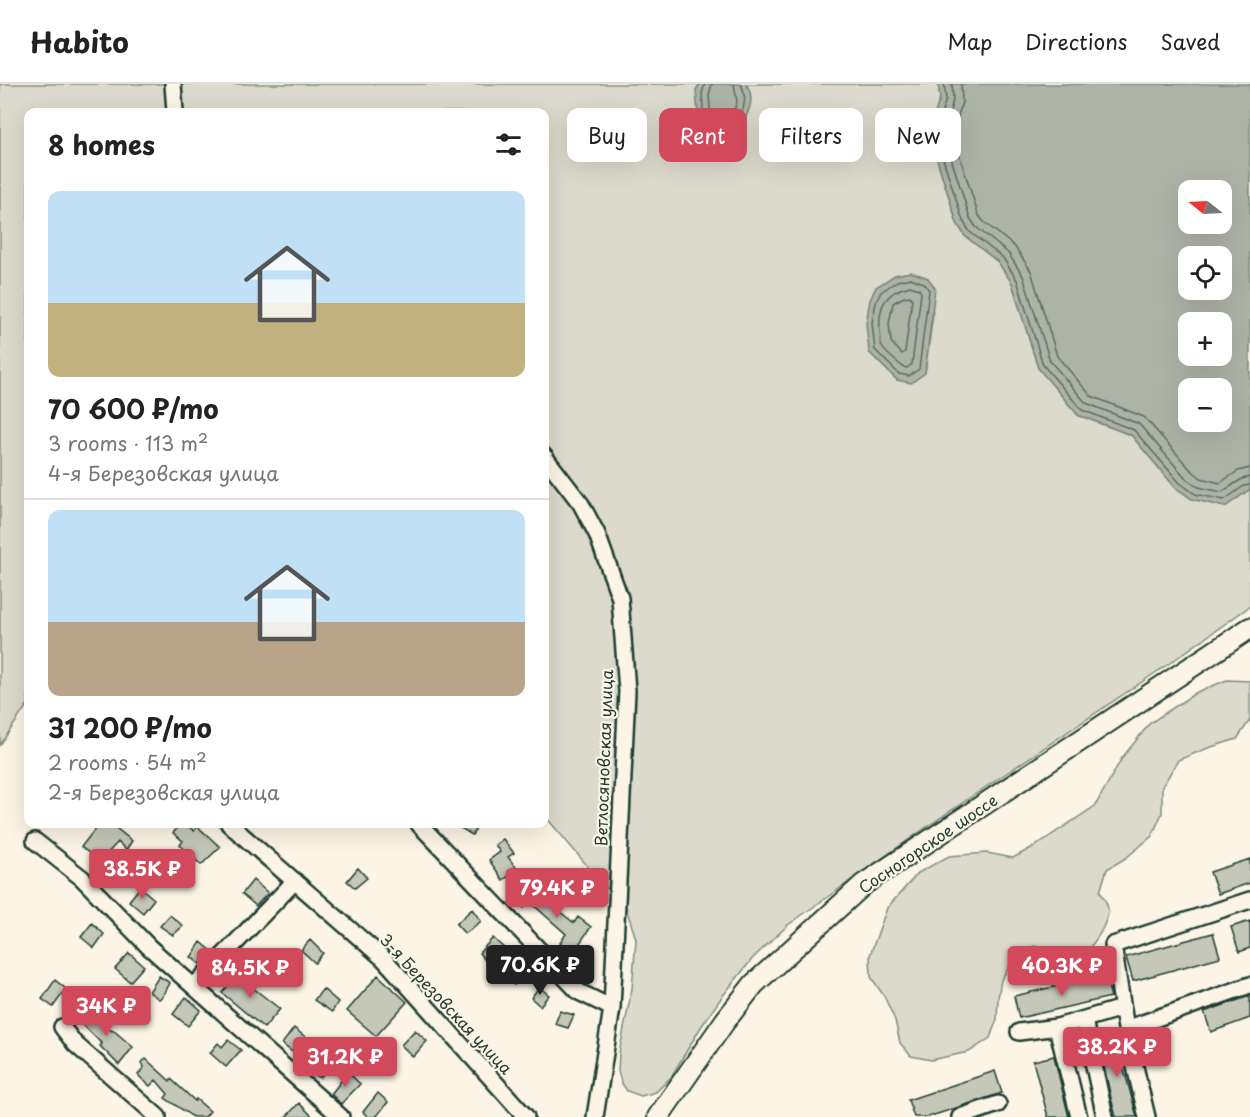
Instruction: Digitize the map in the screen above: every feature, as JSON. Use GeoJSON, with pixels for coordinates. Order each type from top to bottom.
{"type":"FeatureCollection","features":[{"type":"Feature","properties":{"kind":"main road","name":"Сосногорское шоссе"},"geometry":{"type":"LineString","coordinates":[[658,1117],[725,1021],[754,984],[864,884],[1250,628]]}},
{"type":"Feature","properties":{"kind":"street"},"geometry":{"type":"LineString","coordinates":[[173,84],[175,108]]}},
{"type":"Feature","properties":{"kind":"street","name":"Ветлосяновская улица"},"geometry":{"type":"LineString","coordinates":[[549,462],[581,504],[597,534],[620,598],[627,691],[612,1008],[595,1117]]}},
{"type":"Feature","properties":{"kind":"street","name":"3-я Березовская улица"},"geometry":{"type":"LineString","coordinates":[[234,828],[384,958],[525,1117]]}},
{"type":"Feature","properties":{"kind":"street"},"geometry":{"type":"LineString","coordinates":[[423,828],[579,992],[612,1008]]}},
{"type":"Feature","properties":{"kind":"street"},"geometry":{"type":"LineString","coordinates":[[35,842],[82,878],[149,947],[341,1117]]}},
{"type":"Feature","properties":{"kind":"street"},"geometry":{"type":"LineString","coordinates":[[194,986],[295,881]]}},
{"type":"Feature","properties":{"kind":"street"},"geometry":{"type":"LineString","coordinates":[[1148,1117],[1126,1029],[1113,945],[1250,900]]}},
{"type":"Feature","properties":{"kind":"street"},"geometry":{"type":"LineString","coordinates":[[1126,1029],[1250,985]]}},
{"type":"Feature","properties":{"kind":"street"},"geometry":{"type":"LineString","coordinates":[[1019,1032],[1058,1027],[1122,1008]]}},
{"type":"Feature","properties":{"kind":"street"},"geometry":{"type":"LineString","coordinates":[[1084,1020],[1105,1117]]}},
{"type":"Feature","properties":{"kind":"street"},"geometry":{"type":"LineString","coordinates":[[62,1027],[75,1044],[158,1117]]}},
{"type":"Feature","properties":{"kind":"street"},"geometry":{"type":"LineString","coordinates":[[1058,1027],[1079,1117]]}},
{"type":"Feature","properties":{"kind":"street"},"geometry":{"type":"LineString","coordinates":[[965,1116],[998,1104]]}},
{"type":"Feature","properties":{"kind":"shaded area"},"geometry":{"type":"Polygon","coordinates":[[[0,84],[700,84],[696,90],[720,108],[659,108],[659,162],[747,162],[747,114],[750,94],[746,84],[938,84],[940,98],[937,108],[875,108],[875,162],[938,162],[957,223],[965,236],[998,262],[1012,283],[1038,368],[1078,415],[1131,435],[1175,487],[1192,499],[1225,507],[1250,489],[1250,606],[1170,663],[925,828],[788,925],[753,958],[721,998],[671,1077],[656,1092],[641,1096],[627,1091],[618,1071],[619,1053],[632,989],[636,939],[622,895],[606,888],[549,821],[549,108],[24,108],[24,710],[0,745],[0,84]],[[911,272],[895,275],[869,352],[897,380],[925,373],[933,314],[928,278],[911,272]]]}},
{"type":"Feature","properties":{"kind":"shaded area"},"geometry":{"type":"Polygon","coordinates":[[[1227,680],[1250,681],[1250,720],[1237,739],[1178,760],[1162,787],[1162,813],[1152,836],[1126,858],[1107,869],[1100,892],[1107,905],[1107,916],[1094,942],[1081,955],[1073,958],[1065,958],[1034,946],[1017,954],[1001,980],[997,1019],[990,1038],[969,1052],[931,1060],[911,1056],[900,1043],[895,1020],[884,996],[871,977],[870,955],[887,908],[918,873],[949,856],[987,853],[1013,858],[1095,806],[1122,758],[1150,723],[1197,692],[1227,680]]]}},
{"type":"Feature","properties":{"kind":"water"},"geometry":{"type":"Polygon","coordinates":[[[700,84],[746,84],[750,91],[750,107],[747,114],[747,108],[697,108],[696,90],[700,84]]]}},
{"type":"Feature","properties":{"kind":"water"},"geometry":{"type":"Polygon","coordinates":[[[938,84],[1250,84],[1250,489],[1225,507],[1192,499],[1175,487],[1131,435],[1078,415],[1038,368],[1012,283],[998,262],[965,236],[957,223],[938,162],[961,162],[961,108],[937,108],[940,98],[938,84]]]}},
{"type":"Feature","properties":{"kind":"water"},"geometry":{"type":"Polygon","coordinates":[[[911,272],[928,278],[935,288],[925,373],[911,383],[897,380],[869,352],[866,323],[870,300],[876,287],[895,275],[911,272]]]}},
{"type":"Feature","properties":{"kind":"building"},"geometry":{"type":"Polygon","coordinates":[[[96,828],[116,828],[132,841],[126,850],[118,842],[100,861],[81,847],[96,828]]]}},
{"type":"Feature","properties":{"kind":"building"},"geometry":{"type":"Polygon","coordinates":[[[177,828],[191,828],[194,831],[199,828],[220,847],[201,865],[180,845],[183,841],[173,833],[177,828]]]}},
{"type":"Feature","properties":{"kind":"building"},"geometry":{"type":"Polygon","coordinates":[[[461,828],[476,828],[472,835],[461,828]]]}},
{"type":"Feature","properties":{"kind":"building"},"geometry":{"type":"Polygon","coordinates":[[[503,839],[514,853],[508,857],[518,870],[503,880],[489,860],[500,852],[495,845],[503,839]]]}},
{"type":"Feature","properties":{"kind":"building"},"geometry":{"type":"Polygon","coordinates":[[[1250,859],[1250,883],[1218,894],[1210,872],[1250,859]]]}},
{"type":"Feature","properties":{"kind":"building"},"geometry":{"type":"Polygon","coordinates":[[[358,868],[367,878],[355,888],[347,881],[358,868]]]}},
{"type":"Feature","properties":{"kind":"building"},"geometry":{"type":"Polygon","coordinates":[[[253,880],[268,893],[256,906],[242,894],[253,880]]]}},
{"type":"Feature","properties":{"kind":"building"},"geometry":{"type":"Polygon","coordinates":[[[528,886],[574,923],[578,917],[591,927],[573,953],[560,943],[566,934],[530,902],[524,908],[515,899],[528,886]]]}},
{"type":"Feature","properties":{"kind":"building"},"geometry":{"type":"Polygon","coordinates":[[[140,887],[154,899],[143,913],[129,901],[140,887]]]}},
{"type":"Feature","properties":{"kind":"building"},"geometry":{"type":"Polygon","coordinates":[[[472,909],[481,921],[465,934],[456,924],[472,909]]]}},
{"type":"Feature","properties":{"kind":"building"},"geometry":{"type":"Polygon","coordinates":[[[170,915],[183,926],[173,935],[160,926],[170,915]]]}},
{"type":"Feature","properties":{"kind":"building"},"geometry":{"type":"Polygon","coordinates":[[[1250,921],[1250,948],[1239,952],[1231,927],[1250,921]]]}},
{"type":"Feature","properties":{"kind":"building"},"geometry":{"type":"Polygon","coordinates":[[[92,923],[104,934],[94,948],[81,937],[92,923]]]}},
{"type":"Feature","properties":{"kind":"building"},"geometry":{"type":"Polygon","coordinates":[[[1213,933],[1220,957],[1133,981],[1126,957],[1213,933]]]}},
{"type":"Feature","properties":{"kind":"building"},"geometry":{"type":"Polygon","coordinates":[[[493,938],[505,949],[503,951],[527,971],[514,985],[491,967],[479,953],[493,938]]]}},
{"type":"Feature","properties":{"kind":"building"},"geometry":{"type":"Polygon","coordinates":[[[310,940],[323,953],[315,963],[301,950],[310,940]]]}},
{"type":"Feature","properties":{"kind":"building"},"geometry":{"type":"Polygon","coordinates":[[[201,942],[212,951],[200,964],[191,957],[201,942]]]}},
{"type":"Feature","properties":{"kind":"building"},"geometry":{"type":"Polygon","coordinates":[[[129,953],[144,966],[130,982],[115,969],[129,953]]]}},
{"type":"Feature","properties":{"kind":"building"},"geometry":{"type":"Polygon","coordinates":[[[241,969],[258,983],[253,988],[280,1009],[264,1028],[222,993],[241,969]]]}},
{"type":"Feature","properties":{"kind":"building"},"geometry":{"type":"Polygon","coordinates":[[[378,975],[407,1002],[376,1036],[347,1011],[378,975]]]}},
{"type":"Feature","properties":{"kind":"building"},"geometry":{"type":"Polygon","coordinates":[[[1105,975],[1111,997],[1019,1018],[1014,996],[1105,975]]]}},
{"type":"Feature","properties":{"kind":"building"},"geometry":{"type":"Polygon","coordinates":[[[159,976],[170,983],[159,999],[149,992],[159,976]]]}},
{"type":"Feature","properties":{"kind":"building"},"geometry":{"type":"Polygon","coordinates":[[[55,980],[66,989],[53,1007],[42,999],[55,980]]]}},
{"type":"Feature","properties":{"kind":"building"},"geometry":{"type":"Polygon","coordinates":[[[539,987],[549,995],[540,1006],[531,998],[539,987]]]}},
{"type":"Feature","properties":{"kind":"building"},"geometry":{"type":"Polygon","coordinates":[[[323,989],[338,1002],[332,1012],[314,1000],[323,989]]]}},
{"type":"Feature","properties":{"kind":"building"},"geometry":{"type":"Polygon","coordinates":[[[1250,996],[1250,1018],[1211,1032],[1204,1012],[1250,996]]]}},
{"type":"Feature","properties":{"kind":"building"},"geometry":{"type":"Polygon","coordinates":[[[186,997],[201,1010],[188,1026],[173,1014],[186,997]]]}},
{"type":"Feature","properties":{"kind":"building"},"geometry":{"type":"Polygon","coordinates":[[[89,1009],[133,1047],[119,1065],[78,1020],[89,1009]]]}},
{"type":"Feature","properties":{"kind":"building"},"geometry":{"type":"Polygon","coordinates":[[[560,1011],[574,1015],[568,1028],[555,1024],[560,1011]]]}},
{"type":"Feature","properties":{"kind":"building"},"geometry":{"type":"Polygon","coordinates":[[[294,1028],[308,1039],[295,1054],[282,1044],[294,1028]]]}},
{"type":"Feature","properties":{"kind":"building"},"geometry":{"type":"Polygon","coordinates":[[[415,1030],[427,1041],[413,1057],[401,1045],[415,1030]]]}},
{"type":"Feature","properties":{"kind":"building"},"geometry":{"type":"Polygon","coordinates":[[[1114,1034],[1137,1117],[1116,1117],[1098,1039],[1114,1034]]]}},
{"type":"Feature","properties":{"kind":"building"},"geometry":{"type":"Polygon","coordinates":[[[228,1040],[241,1050],[226,1067],[210,1053],[218,1043],[222,1047],[228,1040]]]}},
{"type":"Feature","properties":{"kind":"building"},"geometry":{"type":"Polygon","coordinates":[[[323,1053],[333,1062],[320,1078],[310,1071],[323,1053]]]}},
{"type":"Feature","properties":{"kind":"building"},"geometry":{"type":"Polygon","coordinates":[[[1054,1056],[1069,1117],[1048,1117],[1033,1061],[1054,1056]]]}},
{"type":"Feature","properties":{"kind":"building"},"geometry":{"type":"Polygon","coordinates":[[[146,1059],[170,1081],[171,1079],[210,1111],[205,1117],[193,1117],[165,1098],[168,1094],[156,1080],[150,1086],[142,1079],[138,1075],[144,1067],[141,1063],[146,1059]]]}},
{"type":"Feature","properties":{"kind":"building"},"geometry":{"type":"Polygon","coordinates":[[[995,1071],[1002,1093],[928,1117],[914,1117],[908,1100],[995,1071]]]}},
{"type":"Feature","properties":{"kind":"building"},"geometry":{"type":"Polygon","coordinates":[[[348,1072],[360,1084],[341,1104],[331,1094],[348,1072]]]}},
{"type":"Feature","properties":{"kind":"building"},"geometry":{"type":"Polygon","coordinates":[[[378,1093],[388,1102],[376,1117],[368,1117],[363,1112],[378,1093]]]}},
{"type":"Feature","properties":{"kind":"building"},"geometry":{"type":"Polygon","coordinates":[[[299,1103],[313,1117],[286,1117],[299,1103]]]}}]}
